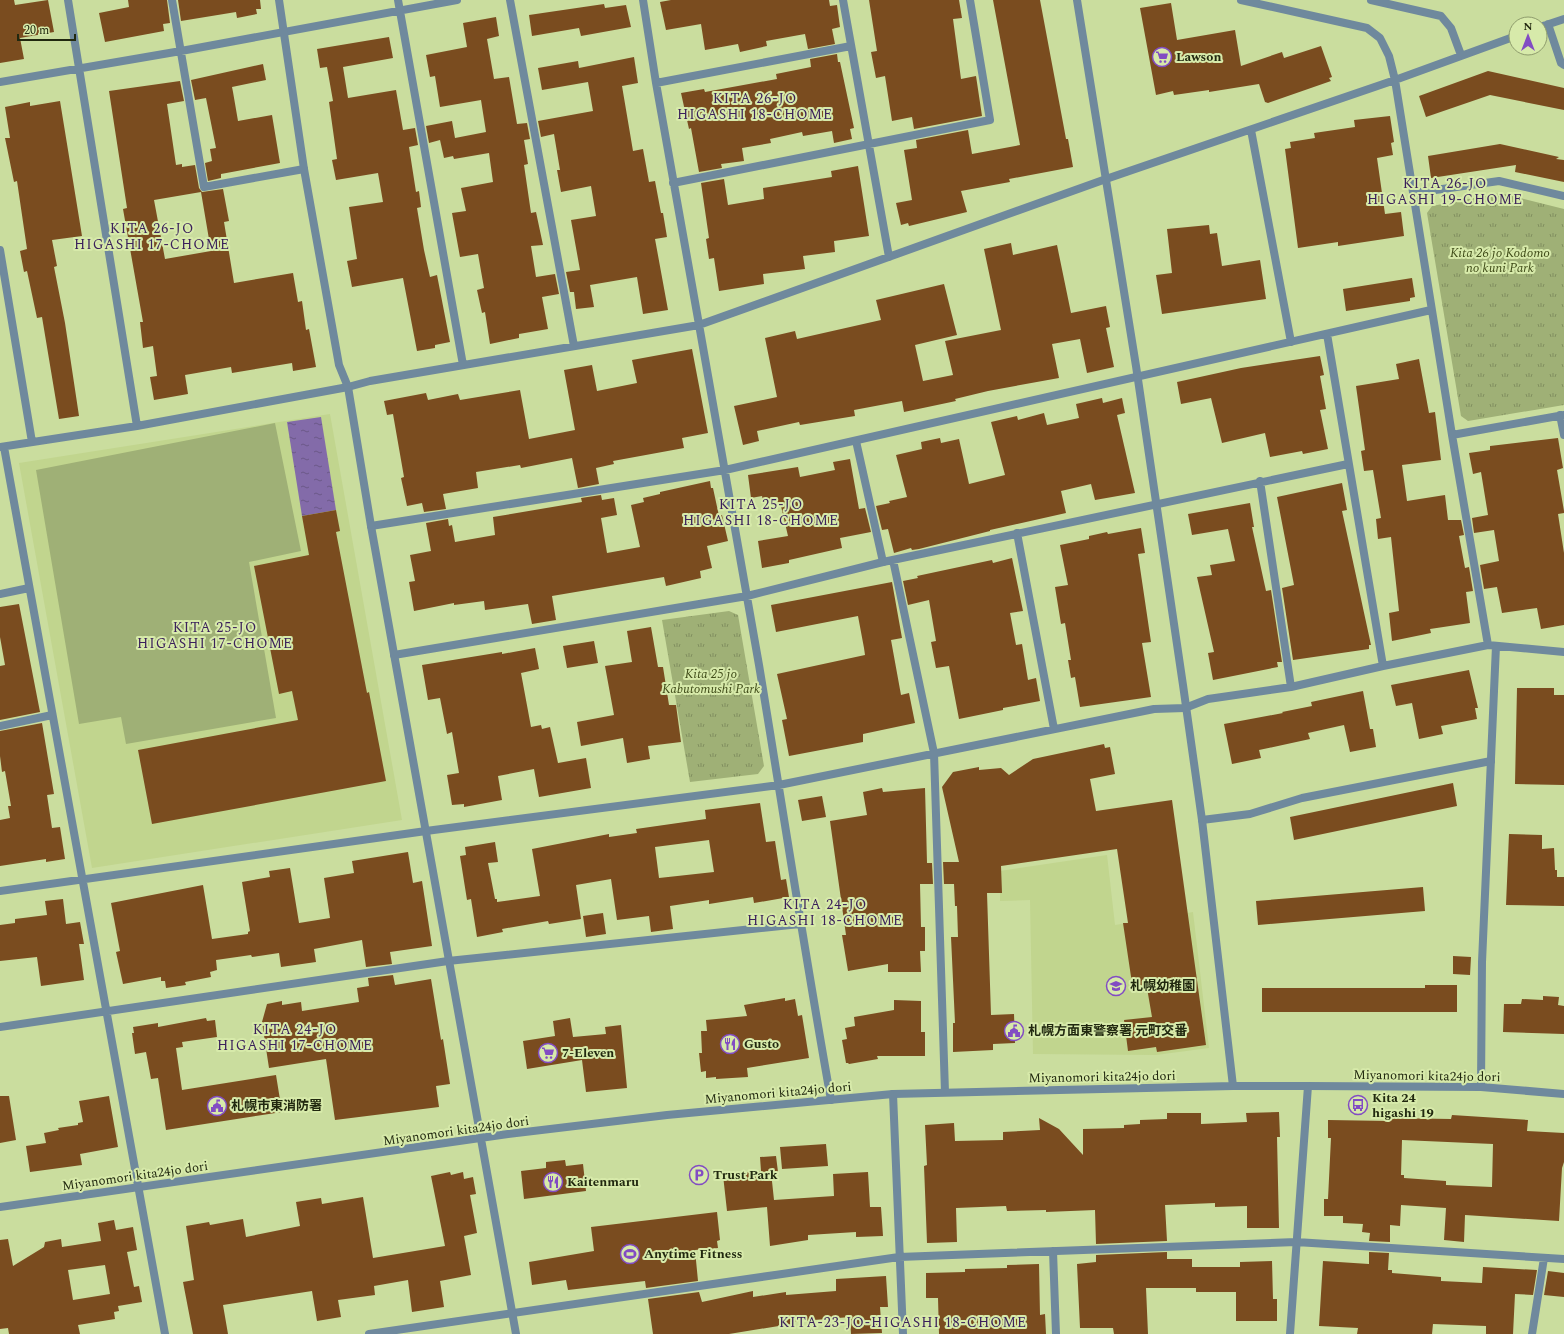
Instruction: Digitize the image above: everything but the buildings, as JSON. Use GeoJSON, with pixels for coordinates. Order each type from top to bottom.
{"type":"FeatureCollection","features":[{"type":"Feature","properties":{"kind":"street"},"geometry":{"type":"LineString","coordinates":[[68,0],[137,426]]}},
{"type":"Feature","properties":{"kind":"street"},"geometry":{"type":"LineString","coordinates":[[172,0],[204,188],[304,169]]}},
{"type":"Feature","properties":{"kind":"street"},"geometry":{"type":"LineString","coordinates":[[279,0],[304,169],[339,365],[348,386],[371,526],[448,961],[516,1334]]}},
{"type":"Feature","properties":{"kind":"street"},"geometry":{"type":"LineString","coordinates":[[398,0],[463,365]]}},
{"type":"Feature","properties":{"kind":"street"},"geometry":{"type":"LineString","coordinates":[[0,82],[180,52],[457,0]]}},
{"type":"Feature","properties":{"kind":"street"},"geometry":{"type":"LineString","coordinates":[[510,0],[574,346]]}},
{"type":"Feature","properties":{"kind":"street"},"geometry":{"type":"LineString","coordinates":[[643,0],[673,183],[747,596],[779,785],[800,924],[831,1100]]}},
{"type":"Feature","properties":{"kind":"street"},"geometry":{"type":"LineString","coordinates":[[843,0],[890,257]]}},
{"type":"Feature","properties":{"kind":"street"},"geometry":{"type":"LineString","coordinates":[[673,183],[990,120],[970,0]]}},
{"type":"Feature","properties":{"kind":"street"},"geometry":{"type":"LineString","coordinates":[[1077,0],[1138,377],[1202,820],[1233,1086]]}},
{"type":"Feature","properties":{"kind":"street"},"geometry":{"type":"LineString","coordinates":[[1241,0],[1366,28],[1380,38],[1389,56],[1395,80],[1452,435],[1492,645],[1491,761],[1482,962],[1481,1087]]}},
{"type":"Feature","properties":{"kind":"street"},"geometry":{"type":"LineString","coordinates":[[1372,0],[1394,2],[1441,16],[1451,28],[1461,55]]}},
{"type":"Feature","properties":{"kind":"street"},"geometry":{"type":"LineString","coordinates":[[1564,19],[1548,24],[1561,63],[1564,65]]}},
{"type":"Feature","properties":{"kind":"street"},"geometry":{"type":"LineString","coordinates":[[165,1334],[140,1188],[105,1012],[29,588],[2,447],[137,426],[370,381],[699,325],[1106,179],[1395,80],[1508,39]]}},
{"type":"Feature","properties":{"kind":"street"},"geometry":{"type":"LineString","coordinates":[[656,83],[851,46]]}},
{"type":"Feature","properties":{"kind":"street"},"geometry":{"type":"LineString","coordinates":[[1251,130],[1291,342]]}},
{"type":"Feature","properties":{"kind":"street"},"geometry":{"type":"LineString","coordinates":[[1414,193],[1499,181],[1564,196]]}},
{"type":"Feature","properties":{"kind":"street"},"geometry":{"type":"LineString","coordinates":[[0,250],[32,442]]}},
{"type":"Feature","properties":{"kind":"street"},"geometry":{"type":"LineString","coordinates":[[371,526],[725,470],[1431,310]]}},
{"type":"Feature","properties":{"kind":"street"},"geometry":{"type":"LineString","coordinates":[[1327,334],[1383,666]]}},
{"type":"Feature","properties":{"kind":"street"},"geometry":{"type":"LineString","coordinates":[[1452,435],[1562,415],[1564,436]]}},
{"type":"Feature","properties":{"kind":"street"},"geometry":{"type":"LineString","coordinates":[[856,441],[883,562]]}},
{"type":"Feature","properties":{"kind":"street"},"geometry":{"type":"LineString","coordinates":[[394,655],[747,596],[883,562],[1155,503],[1348,464]]}},
{"type":"Feature","properties":{"kind":"street"},"geometry":{"type":"LineString","coordinates":[[1260,481],[1292,687]]}},
{"type":"Feature","properties":{"kind":"street"},"geometry":{"type":"LineString","coordinates":[[1017,533],[1054,729]]}},
{"type":"Feature","properties":{"kind":"street"},"geometry":{"type":"LineString","coordinates":[[893,560],[934,753],[945,1092]]}},
{"type":"Feature","properties":{"kind":"street"},"geometry":{"type":"LineString","coordinates":[[0,594],[29,588]]}},
{"type":"Feature","properties":{"kind":"street"},"geometry":{"type":"LineString","coordinates":[[0,891],[426,831],[779,785],[1154,709],[1185,708],[1208,699],[1292,687],[1383,666],[1492,645],[1564,652]]}},
{"type":"Feature","properties":{"kind":"street"},"geometry":{"type":"LineString","coordinates":[[0,726],[52,715]]}},
{"type":"Feature","properties":{"kind":"street"},"geometry":{"type":"LineString","coordinates":[[1202,820],[1250,814],[1302,798],[1491,761]]}},
{"type":"Feature","properties":{"kind":"street"},"geometry":{"type":"LineString","coordinates":[[0,1027],[448,961],[800,924]]}},
{"type":"Feature","properties":{"kind":"street","name":"Miyanomori kita24jo dori"},"geometry":{"type":"LineString","coordinates":[[0,1207],[481,1139],[667,1115],[893,1094],[1233,1086],[1308,1086],[1481,1087],[1564,1094]]}},
{"type":"Feature","properties":{"kind":"street"},"geometry":{"type":"LineString","coordinates":[[1290,1334],[1308,1086]]}},
{"type":"Feature","properties":{"kind":"street"},"geometry":{"type":"LineString","coordinates":[[893,1094],[903,1334]]}},
{"type":"Feature","properties":{"kind":"street"},"geometry":{"type":"LineString","coordinates":[[370,1334],[899,1257],[1296,1242],[1564,1259]]}},
{"type":"Feature","properties":{"kind":"street"},"geometry":{"type":"LineString","coordinates":[[1053,1251],[1056,1334]]}},
{"type":"Feature","properties":{"kind":"street"},"geometry":{"type":"LineString","coordinates":[[1532,1334],[1544,1258]]}},
{"type":"Feature","properties":{"kind":"shaded area"},"geometry":{"type":"Polygon","coordinates":[[[330,414],[402,820],[92,868],[19,463],[330,414]]]}},
{"type":"Feature","properties":{"kind":"shaded area","name":"札幌幼稚園"},"geometry":{"type":"Polygon","coordinates":[[[1107,855],[1115,925],[1193,912],[1209,1048],[1156,1055],[1033,1054],[1030,900],[1000,901],[1000,871],[1107,855]]]}},
{"type":"Feature","properties":{"kind":"green space","name":"Kita 26 jo Kodomo no kuni Park"},"geometry":{"type":"Polygon","coordinates":[[[1500,193],[1564,209],[1564,405],[1468,421],[1461,416],[1427,213],[1432,206],[1500,193]]]}},
{"type":"Feature","properties":{"kind":"green space"},"geometry":{"type":"Polygon","coordinates":[[[275,423],[301,551],[249,562],[276,718],[126,744],[121,717],[79,724],[36,470],[275,423]]]}},
{"type":"Feature","properties":{"kind":"green space","name":"Kita 25 jo Kabutomushi Park"},"geometry":{"type":"Polygon","coordinates":[[[729,611],[738,615],[764,766],[758,774],[690,782],[662,620],[729,611]]]}},
{"type":"Feature","properties":{"kind":"water"},"geometry":{"type":"Polygon","coordinates":[[[321,417],[336,510],[302,516],[287,422],[321,417]]]}},
{"type":"Feature","properties":{"kind":"place","name":"Lawson"},"geometry":{"type":"Point","coordinates":[1162,57]}},
{"type":"Feature","properties":{"kind":"place","name":"札幌幼稚園"},"geometry":{"type":"Point","coordinates":[1116,986]}},
{"type":"Feature","properties":{"kind":"place","name":"札幌方面東警察署 元町交番"},"geometry":{"type":"Point","coordinates":[1014,1031]}},
{"type":"Feature","properties":{"kind":"place","name":"Gusto"},"geometry":{"type":"Point","coordinates":[730,1044]}},
{"type":"Feature","properties":{"kind":"place","name":"7-Eleven"},"geometry":{"type":"Point","coordinates":[548,1053]}},
{"type":"Feature","properties":{"kind":"place","name":"Kita 24 higashi 19"},"geometry":{"type":"Point","coordinates":[1358,1105]}},
{"type":"Feature","properties":{"kind":"place","name":"札幌市東消防署"},"geometry":{"type":"Point","coordinates":[217,1106]}},
{"type":"Feature","properties":{"kind":"place","name":"Trust Park"},"geometry":{"type":"Point","coordinates":[699,1175]}},
{"type":"Feature","properties":{"kind":"place","name":"Kaitenmaru"},"geometry":{"type":"Point","coordinates":[553,1182]}},
{"type":"Feature","properties":{"kind":"place","name":"Anytime Fitness"},"geometry":{"type":"Point","coordinates":[630,1254]}},
{"type":"Feature","properties":{"kind":"district","name":"KITA 26-JO HIGASHI 18-CHOME"},"geometry":{"type":"Point","coordinates":[755,106]}},
{"type":"Feature","properties":{"kind":"district","name":"KITA 26-JO HIGASHI 19-CHOME"},"geometry":{"type":"Point","coordinates":[1445,192]}},
{"type":"Feature","properties":{"kind":"district","name":"KITA 26-JO HIGASHI 17-CHOME"},"geometry":{"type":"Point","coordinates":[152,236]}},
{"type":"Feature","properties":{"kind":"district","name":"KITA 25-JO HIGASHI 18-CHOME"},"geometry":{"type":"Point","coordinates":[761,512]}},
{"type":"Feature","properties":{"kind":"district","name":"KITA 25-JO HIGASHI 17-CHOME"},"geometry":{"type":"Point","coordinates":[215,636]}},
{"type":"Feature","properties":{"kind":"district","name":"KITA 24-JO HIGASHI 18-CHOME"},"geometry":{"type":"Point","coordinates":[825,912]}},
{"type":"Feature","properties":{"kind":"district","name":"KITA 24-JO HIGASHI 17-CHOME"},"geometry":{"type":"Point","coordinates":[295,1038]}},
{"type":"Feature","properties":{"kind":"district","name":"KITA-23-JO-HIGASHI 18-CHOME"},"geometry":{"type":"Point","coordinates":[903,1322]}}]}
